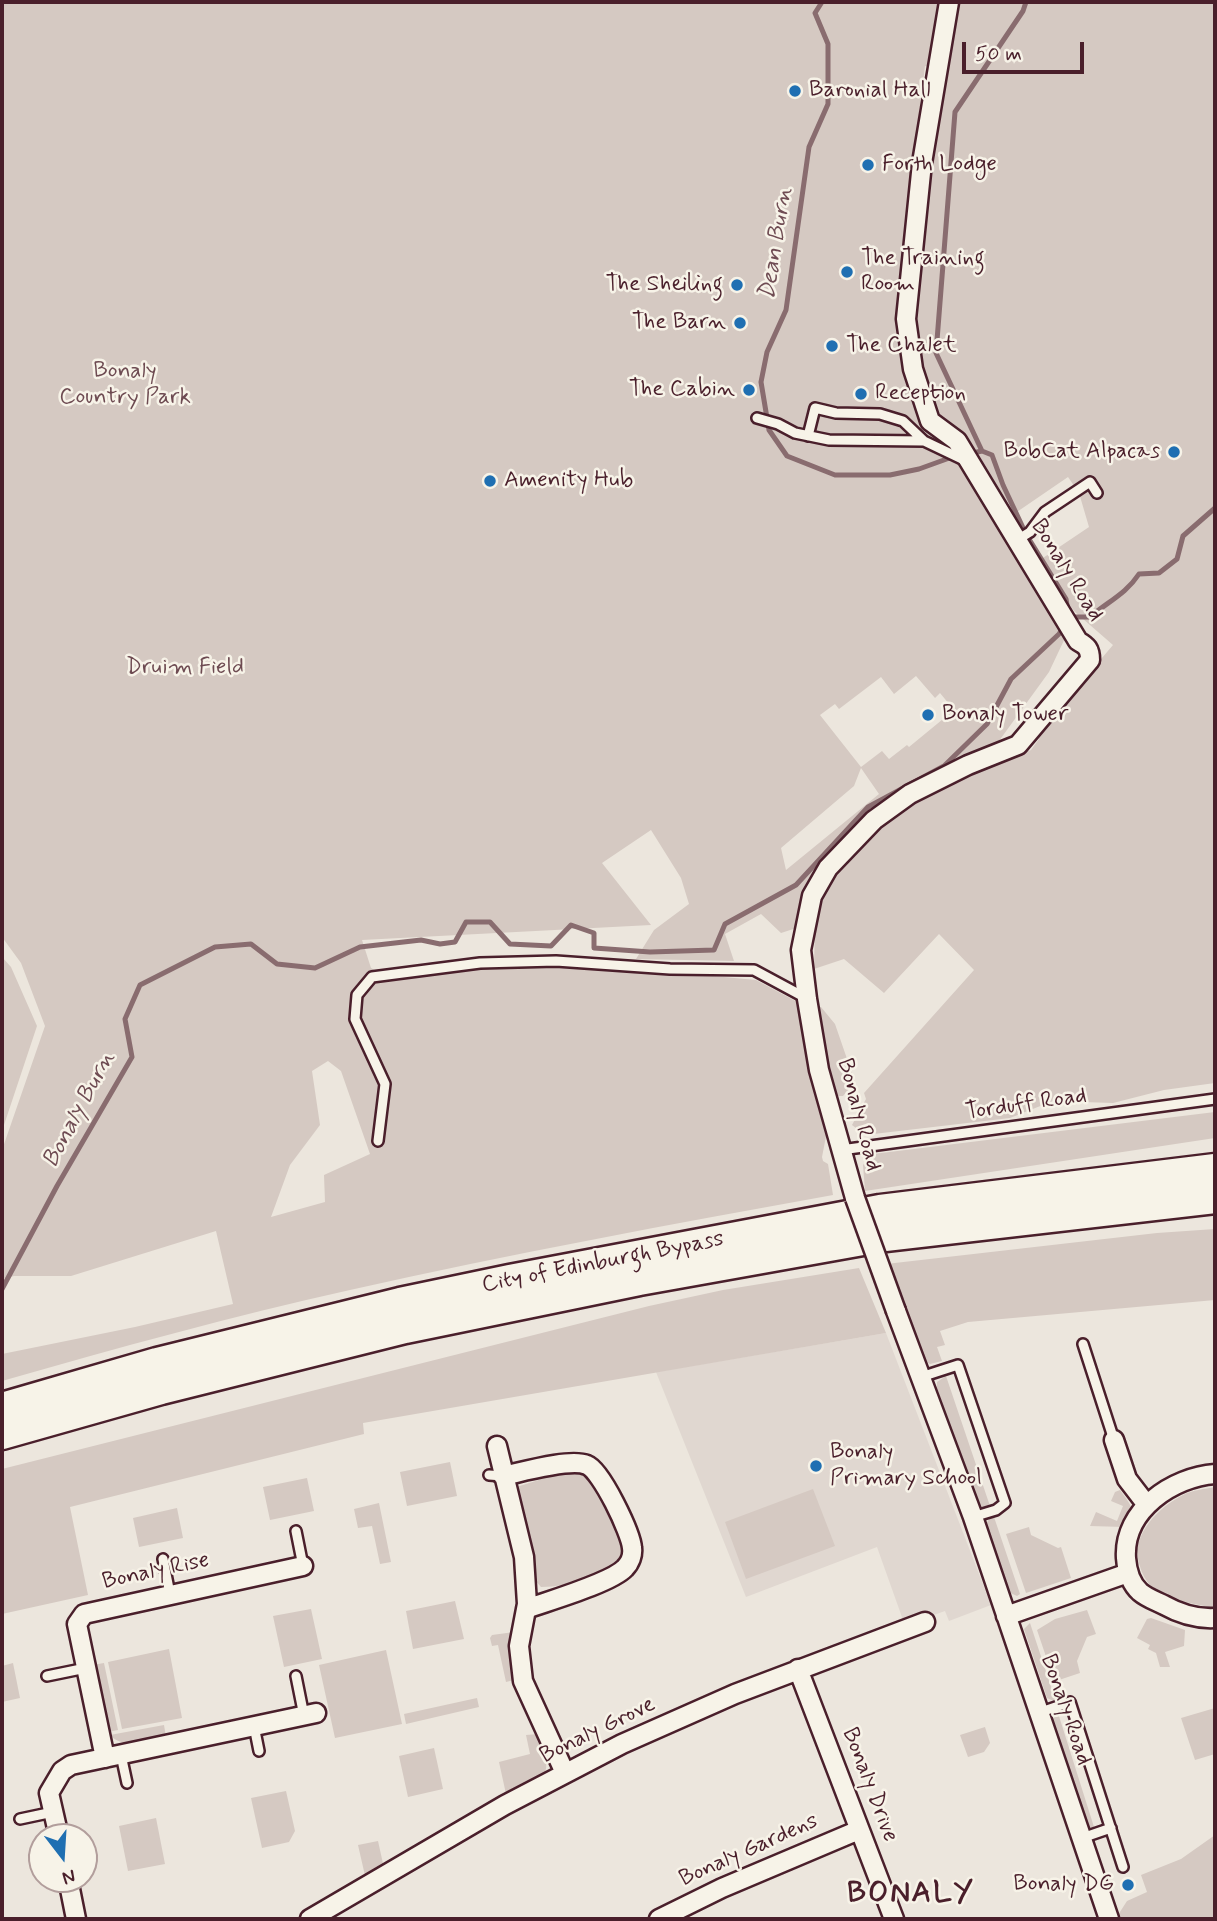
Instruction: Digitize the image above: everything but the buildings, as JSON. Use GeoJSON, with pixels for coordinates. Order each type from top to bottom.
{"type":"FeatureCollection","features":[{"type":"Feature","properties":{"kind":"highway","name":"City of Edinburgh Bypass"},"geometry":{"type":"LineString","coordinates":[[2,1408],[198,1353],[400,1303],[510,1280],[880,1210],[1215,1169]]}},
{"type":"Feature","properties":{"kind":"highway","name":"City of Edinburgh Bypass"},"geometry":{"type":"LineString","coordinates":[[2,1434],[161,1389],[405,1328],[639,1280],[886,1236],[1215,1198]]}},
{"type":"Feature","properties":{"kind":"street","name":"Bonaly Road"},"geometry":{"type":"LineString","coordinates":[[949,2],[922,163],[906,319],[913,369],[930,421],[957,441],[962,457],[1017,540],[1066,623],[1077,640],[1090,650],[1090,660],[1018,746],[968,765],[910,794],[874,820],[828,867],[812,896],[801,950],[819,1070],[855,1198],[973,1517],[1110,1919]]}},
{"type":"Feature","properties":{"kind":"street"},"geometry":{"type":"LineString","coordinates":[[1114,1440],[1127,1479],[1147,1505]]}},
{"type":"Feature","properties":{"kind":"street"},"geometry":{"type":"LineString","coordinates":[[497,1446],[496,1476],[514,1510],[524,1557],[526,1609],[519,1646],[523,1681],[565,1773]]}},
{"type":"Feature","properties":{"kind":"street"},"geometry":{"type":"LineString","coordinates":[[496,1476],[568,1464],[581,1463],[590,1466],[602,1478],[632,1549],[628,1565],[614,1577],[526,1609]]}},
{"type":"Feature","properties":{"kind":"street"},"geometry":{"type":"LineString","coordinates":[[1215,1474],[1197,1476],[1182,1482],[1166,1490],[1147,1505],[1129,1533],[1126,1548],[1128,1573],[1141,1593],[1194,1617],[1215,1618]]}},
{"type":"Feature","properties":{"kind":"street","name":"Bonaly Rise"},"geometry":{"type":"LineString","coordinates":[[113,1757],[86,1668],[77,1624],[84,1615],[303,1566]]}},
{"type":"Feature","properties":{"kind":"street"},"geometry":{"type":"LineString","coordinates":[[1006,1616],[1128,1573]]}},
{"type":"Feature","properties":{"kind":"street","name":"Bonaly Grove"},"geometry":{"type":"LineString","coordinates":[[310,1919],[565,1773],[676,1720],[798,1669],[925,1622]]}},
{"type":"Feature","properties":{"kind":"street","name":"Bonaly Drive"},"geometry":{"type":"LineString","coordinates":[[798,1669],[894,1919]]}},
{"type":"Feature","properties":{"kind":"street"},"geometry":{"type":"LineString","coordinates":[[56,1823],[49,1793],[62,1771],[71,1765],[310,1714]]}},
{"type":"Feature","properties":{"kind":"street","name":"Bonaly Gardens"},"geometry":{"type":"LineString","coordinates":[[659,1919],[791,1857],[859,1830]]}},
{"type":"Feature","properties":{"kind":"street"},"geometry":{"type":"LineString","coordinates":[[71,1893],[76,1919]]}},
{"type":"Feature","properties":{"kind":"lane"},"geometry":{"type":"LineString","coordinates":[[808,436],[815,408],[836,413],[880,414],[903,421],[924,440],[962,457]]}},
{"type":"Feature","properties":{"kind":"lane"},"geometry":{"type":"LineString","coordinates":[[757,418],[778,424],[794,433],[830,440],[924,440]]}},
{"type":"Feature","properties":{"kind":"lane"},"geometry":{"type":"LineString","coordinates":[[1017,540],[1030,532],[1045,512],[1090,482],[1097,493]]}},
{"type":"Feature","properties":{"kind":"lane"},"geometry":{"type":"LineString","coordinates":[[378,1141],[384,1084],[355,1019],[357,995],[372,977],[480,963],[556,961],[670,969],[754,970],[807,999]]}},
{"type":"Feature","properties":{"kind":"lane","name":"Torduff Road"},"geometry":{"type":"LineString","coordinates":[[841,1150],[1215,1099]]}},
{"type":"Feature","properties":{"kind":"lane"},"geometry":{"type":"LineString","coordinates":[[1083,1344],[1114,1440]]}},
{"type":"Feature","properties":{"kind":"lane"},"geometry":{"type":"LineString","coordinates":[[920,1378],[958,1364],[1005,1503],[996,1510],[973,1517]]}},
{"type":"Feature","properties":{"kind":"lane"},"geometry":{"type":"LineString","coordinates":[[296,1531],[303,1566]]}},
{"type":"Feature","properties":{"kind":"lane"},"geometry":{"type":"LineString","coordinates":[[163,1559],[170,1594]]}},
{"type":"Feature","properties":{"kind":"lane"},"geometry":{"type":"LineString","coordinates":[[47,1676],[86,1668]]}},
{"type":"Feature","properties":{"kind":"lane"},"geometry":{"type":"LineString","coordinates":[[296,1676],[310,1714]]}},
{"type":"Feature","properties":{"kind":"lane"},"geometry":{"type":"LineString","coordinates":[[1041,1712],[1070,1702],[1123,1867]]}},
{"type":"Feature","properties":{"kind":"lane"},"geometry":{"type":"LineString","coordinates":[[254,1726],[259,1751]]}},
{"type":"Feature","properties":{"kind":"lane"},"geometry":{"type":"LineString","coordinates":[[113,1757],[127,1783]]}},
{"type":"Feature","properties":{"kind":"lane"},"geometry":{"type":"LineString","coordinates":[[20,1819],[53,1812]]}},
{"type":"Feature","properties":{"kind":"lane"},"geometry":{"type":"LineString","coordinates":[[1082,1839],[1111,1828]]}},
{"type":"Feature","properties":{"kind":"shaded area","name":"Bonaly Primary School"},"geometry":{"type":"Polygon","coordinates":[[[886,1333],[991,1605],[949,1621],[945,1611],[928,1617],[920,1615],[903,1620],[877,1547],[746,1597],[656,1372],[886,1333]]]}},
{"type":"Feature","properties":{"kind":"green space"},"geometry":{"type":"Polygon","coordinates":[[[2,2],[1215,2],[1215,1083],[1164,1090],[1113,1103],[1053,1101],[1010,1118],[865,1135],[852,1125],[866,1099],[864,1093],[974,970],[939,934],[884,993],[844,959],[814,969],[815,922],[781,933],[761,914],[725,934],[734,961],[636,959],[654,930],[689,904],[681,878],[651,830],[602,863],[651,925],[362,940],[371,968],[390,978],[478,969],[555,966],[756,980],[803,1005],[809,1045],[828,1126],[822,1157],[828,1164],[833,1195],[591,1240],[350,1290],[175,1333],[2,1381],[2,1354],[233,1304],[216,1231],[71,1276],[14,1276],[2,1279],[2,1150],[45,1026],[21,963],[2,937],[2,2]],[[925,66],[907,211],[898,317],[909,379],[922,420],[928,430],[960,454],[960,468],[969,475],[989,503],[1066,636],[1049,672],[975,774],[1031,750],[1039,739],[1038,733],[1113,645],[1075,612],[1037,562],[1089,527],[1079,493],[1068,477],[1011,516],[964,438],[932,417],[917,369],[912,317],[918,257],[946,70],[925,66]],[[916,676],[894,694],[881,677],[839,709],[835,704],[820,715],[861,767],[882,751],[889,759],[907,745],[909,747],[954,710],[940,693],[935,698],[916,676]],[[861,768],[854,786],[781,848],[786,870],[879,794],[861,768]],[[328,1061],[312,1071],[320,1125],[290,1165],[271,1217],[325,1202],[324,1175],[370,1154],[341,1071],[328,1061]]]}},
{"type":"Feature","properties":{"kind":"green space"},"geometry":{"type":"Polygon","coordinates":[[[2,957],[11,967],[37,1026],[2,1131],[2,957]]]}},
{"type":"Feature","properties":{"kind":"green space"},"geometry":{"type":"Polygon","coordinates":[[[814,1006],[821,1007],[835,1024],[855,1082],[843,1096],[836,1096],[828,1082],[814,1006]]]}},
{"type":"Feature","properties":{"kind":"green space"},"geometry":{"type":"Polygon","coordinates":[[[1215,1112],[1215,1138],[865,1191],[863,1165],[873,1154],[1215,1112]]]}},
{"type":"Feature","properties":{"kind":"green space"},"geometry":{"type":"Polygon","coordinates":[[[1215,1229],[1215,1300],[968,1322],[940,1331],[945,1345],[937,1347],[942,1361],[930,1364],[922,1360],[886,1264],[1157,1233],[1215,1229]]]}},
{"type":"Feature","properties":{"kind":"green space"},"geometry":{"type":"Polygon","coordinates":[[[859,1268],[886,1333],[363,1423],[364,1434],[70,1507],[88,1595],[2,1614],[2,1469],[649,1306],[723,1290],[859,1268]]]}},
{"type":"Feature","properties":{"kind":"green space"},"geometry":{"type":"Polygon","coordinates":[[[946,1376],[991,1509],[977,1506],[937,1388],[937,1382],[946,1376]]]}},
{"type":"Feature","properties":{"kind":"green space"},"geometry":{"type":"Polygon","coordinates":[[[450,1462],[457,1496],[407,1506],[400,1472],[450,1462]]]}},
{"type":"Feature","properties":{"kind":"green space"},"geometry":{"type":"Polygon","coordinates":[[[568,1471],[589,1472],[626,1543],[624,1559],[585,1579],[541,1587],[534,1579],[513,1488],[568,1471]]]}},
{"type":"Feature","properties":{"kind":"green space"},"geometry":{"type":"Polygon","coordinates":[[[307,1478],[314,1511],[270,1520],[263,1487],[307,1478]]]}},
{"type":"Feature","properties":{"kind":"green space"},"geometry":{"type":"Polygon","coordinates":[[[1215,1487],[1214,1608],[1177,1599],[1156,1590],[1143,1575],[1138,1552],[1143,1532],[1156,1514],[1187,1493],[1215,1487]]]}},
{"type":"Feature","properties":{"kind":"green space"},"geometry":{"type":"Polygon","coordinates":[[[813,1489],[835,1546],[746,1579],[725,1522],[813,1489]]]}},
{"type":"Feature","properties":{"kind":"green space"},"geometry":{"type":"Polygon","coordinates":[[[1120,1490],[1131,1508],[1124,1527],[1090,1526],[1096,1512],[1117,1521],[1123,1506],[1111,1501],[1115,1492],[1120,1490]]]}},
{"type":"Feature","properties":{"kind":"green space"},"geometry":{"type":"Polygon","coordinates":[[[379,1503],[391,1562],[380,1564],[372,1526],[358,1528],[354,1509],[379,1503]]]}},
{"type":"Feature","properties":{"kind":"green space"},"geometry":{"type":"Polygon","coordinates":[[[177,1508],[183,1538],[139,1547],[133,1518],[177,1508]]]}},
{"type":"Feature","properties":{"kind":"green space"},"geometry":{"type":"Polygon","coordinates":[[[993,1514],[1020,1594],[1017,1596],[1006,1591],[985,1525],[993,1514]]]}},
{"type":"Feature","properties":{"kind":"green space"},"geometry":{"type":"Polygon","coordinates":[[[1029,1527],[1031,1535],[1061,1547],[1071,1578],[1026,1593],[1006,1534],[1029,1527]]]}},
{"type":"Feature","properties":{"kind":"green space"},"geometry":{"type":"Polygon","coordinates":[[[455,1601],[464,1639],[413,1649],[406,1611],[455,1601]]]}},
{"type":"Feature","properties":{"kind":"green space"},"geometry":{"type":"Polygon","coordinates":[[[311,1609],[322,1659],[284,1667],[273,1616],[311,1609]]]}},
{"type":"Feature","properties":{"kind":"green space"},"geometry":{"type":"Polygon","coordinates":[[[1087,1610],[1096,1634],[1087,1637],[1077,1661],[1080,1673],[1056,1681],[1061,1701],[1037,1630],[1055,1619],[1087,1610]]]}},
{"type":"Feature","properties":{"kind":"green space"},"geometry":{"type":"Polygon","coordinates":[[[1147,1619],[1185,1630],[1184,1646],[1165,1652],[1170,1667],[1160,1667],[1156,1653],[1148,1649],[1150,1645],[1137,1638],[1147,1619]]]}},
{"type":"Feature","properties":{"kind":"green space"},"geometry":{"type":"Polygon","coordinates":[[[1030,1623],[1056,1702],[1047,1698],[1024,1629],[1030,1623]]]}},
{"type":"Feature","properties":{"kind":"green space"},"geometry":{"type":"Polygon","coordinates":[[[514,1632],[518,1679],[506,1682],[498,1645],[492,1646],[490,1638],[492,1635],[514,1632]]]}},
{"type":"Feature","properties":{"kind":"green space"},"geometry":{"type":"Polygon","coordinates":[[[169,1649],[182,1718],[122,1729],[108,1662],[169,1649]]]}},
{"type":"Feature","properties":{"kind":"green space"},"geometry":{"type":"Polygon","coordinates":[[[386,1650],[402,1724],[335,1738],[319,1665],[386,1650]]]}},
{"type":"Feature","properties":{"kind":"green space"},"geometry":{"type":"Polygon","coordinates":[[[13,1663],[20,1698],[2,1702],[2,1666],[13,1663]]]}},
{"type":"Feature","properties":{"kind":"green space"},"geometry":{"type":"Polygon","coordinates":[[[104,1663],[118,1730],[108,1732],[92,1665],[104,1663]]]}},
{"type":"Feature","properties":{"kind":"green space"},"geometry":{"type":"Polygon","coordinates":[[[477,1698],[479,1707],[406,1724],[404,1714],[477,1698]]]}},
{"type":"Feature","properties":{"kind":"green space"},"geometry":{"type":"Polygon","coordinates":[[[1215,1708],[1215,1754],[1195,1760],[1181,1718],[1215,1708]]]}},
{"type":"Feature","properties":{"kind":"green space"},"geometry":{"type":"Polygon","coordinates":[[[1058,1713],[1094,1827],[1087,1833],[1051,1721],[1058,1713]]]}},
{"type":"Feature","properties":{"kind":"green space"},"geometry":{"type":"Polygon","coordinates":[[[164,1725],[166,1737],[144,1742],[122,1742],[110,1735],[164,1725]]]}},
{"type":"Feature","properties":{"kind":"green space"},"geometry":{"type":"Polygon","coordinates":[[[985,1727],[990,1743],[984,1752],[968,1757],[960,1735],[985,1727]]]}},
{"type":"Feature","properties":{"kind":"green space"},"geometry":{"type":"Polygon","coordinates":[[[539,1734],[546,1749],[543,1751],[546,1771],[542,1777],[506,1794],[499,1762],[530,1754],[526,1735],[539,1734]]]}},
{"type":"Feature","properties":{"kind":"green space"},"geometry":{"type":"Polygon","coordinates":[[[434,1748],[443,1789],[408,1797],[399,1756],[434,1748]]]}},
{"type":"Feature","properties":{"kind":"green space"},"geometry":{"type":"Polygon","coordinates":[[[286,1791],[295,1831],[289,1842],[262,1848],[251,1798],[286,1791]]]}},
{"type":"Feature","properties":{"kind":"green space"},"geometry":{"type":"Polygon","coordinates":[[[156,1818],[165,1864],[128,1871],[119,1826],[156,1818]]]}},
{"type":"Feature","properties":{"kind":"green space"},"geometry":{"type":"Polygon","coordinates":[[[1215,1835],[1215,1919],[1119,1919],[1118,1915],[1127,1901],[1147,1892],[1141,1875],[1181,1859],[1215,1835]]]}},
{"type":"Feature","properties":{"kind":"green space"},"geometry":{"type":"Polygon","coordinates":[[[378,1841],[384,1868],[366,1880],[358,1845],[378,1841]]]}},
{"type":"Feature","properties":{"kind":"waterway","name":"Dean Burn"},"geometry":{"type":"LineString","coordinates":[[822,2],[815,13],[828,44],[828,104],[809,147],[786,310],[767,352],[761,382],[769,430],[787,456],[835,475],[890,475],[919,469],[955,456]]}},
{"type":"Feature","properties":{"kind":"waterway"},"geometry":{"type":"LineString","coordinates":[[982,451],[936,353],[955,112],[1023,11],[1026,2]]}},
{"type":"Feature","properties":{"kind":"waterway"},"geometry":{"type":"LineString","coordinates":[[982,451],[992,455],[1025,532]]}},
{"type":"Feature","properties":{"kind":"waterway","name":"Dean Burn"},"geometry":{"type":"LineString","coordinates":[[968,454],[982,451]]}},
{"type":"Feature","properties":{"kind":"waterway"},"geometry":{"type":"LineString","coordinates":[[1069,617],[1090,617],[1122,592],[1139,574],[1159,573],[1177,559],[1183,536],[1215,508]]}},
{"type":"Feature","properties":{"kind":"waterway"},"geometry":{"type":"LineString","coordinates":[[1029,539],[1066,599],[1068,611]]}},
{"type":"Feature","properties":{"kind":"waterway","name":"Bonaly Burn"},"geometry":{"type":"LineString","coordinates":[[2,1289],[57,1186],[132,1057],[125,1019],[140,985],[215,947],[251,944],[277,964],[315,968],[360,947],[421,940],[440,944],[455,942],[466,922],[490,922],[510,944],[551,946],[571,925],[594,933],[594,948],[650,952],[714,950],[725,924],[796,885],[868,807],[944,766],[987,724],[1011,679],[1059,634],[1064,626]]}},
{"type":"Feature","properties":{"kind":"place","name":"Baronial Hall"},"geometry":{"type":"Point","coordinates":[795,91]}},
{"type":"Feature","properties":{"kind":"place","name":"Forth Lodge"},"geometry":{"type":"Point","coordinates":[868,165]}},
{"type":"Feature","properties":{"kind":"place","name":"The Training Room"},"geometry":{"type":"Point","coordinates":[847,272]}},
{"type":"Feature","properties":{"kind":"place","name":"The Sheiling"},"geometry":{"type":"Point","coordinates":[737,285]}},
{"type":"Feature","properties":{"kind":"place","name":"The Barn"},"geometry":{"type":"Point","coordinates":[740,323]}},
{"type":"Feature","properties":{"kind":"place","name":"The Chalet"},"geometry":{"type":"Point","coordinates":[832,346]}},
{"type":"Feature","properties":{"kind":"place","name":"The Cabin"},"geometry":{"type":"Point","coordinates":[749,390]}},
{"type":"Feature","properties":{"kind":"place","name":"Reception"},"geometry":{"type":"Point","coordinates":[861,394]}},
{"type":"Feature","properties":{"kind":"place","name":"BobCat Alpacas"},"geometry":{"type":"Point","coordinates":[1174,452]}},
{"type":"Feature","properties":{"kind":"place","name":"Amenity Hub"},"geometry":{"type":"Point","coordinates":[490,481]}},
{"type":"Feature","properties":{"kind":"place","name":"Bonaly Tower"},"geometry":{"type":"Point","coordinates":[928,715]}},
{"type":"Feature","properties":{"kind":"place","name":"Bonaly Primary School"},"geometry":{"type":"Point","coordinates":[816,1466]}},
{"type":"Feature","properties":{"kind":"place","name":"Bonaly DG"},"geometry":{"type":"Point","coordinates":[1128,1885]}},
{"type":"Feature","properties":{"kind":"district","name":"BONALY"},"geometry":{"type":"Point","coordinates":[911,1895]}},
{"type":"Feature","properties":{"kind":"park label","name":"Bonaly Country Park"},"geometry":{"type":"Point","coordinates":[125,385]}},
{"type":"Feature","properties":{"kind":"park label","name":"Druim Field"},"geometry":{"type":"Point","coordinates":[185,668]}}]}
